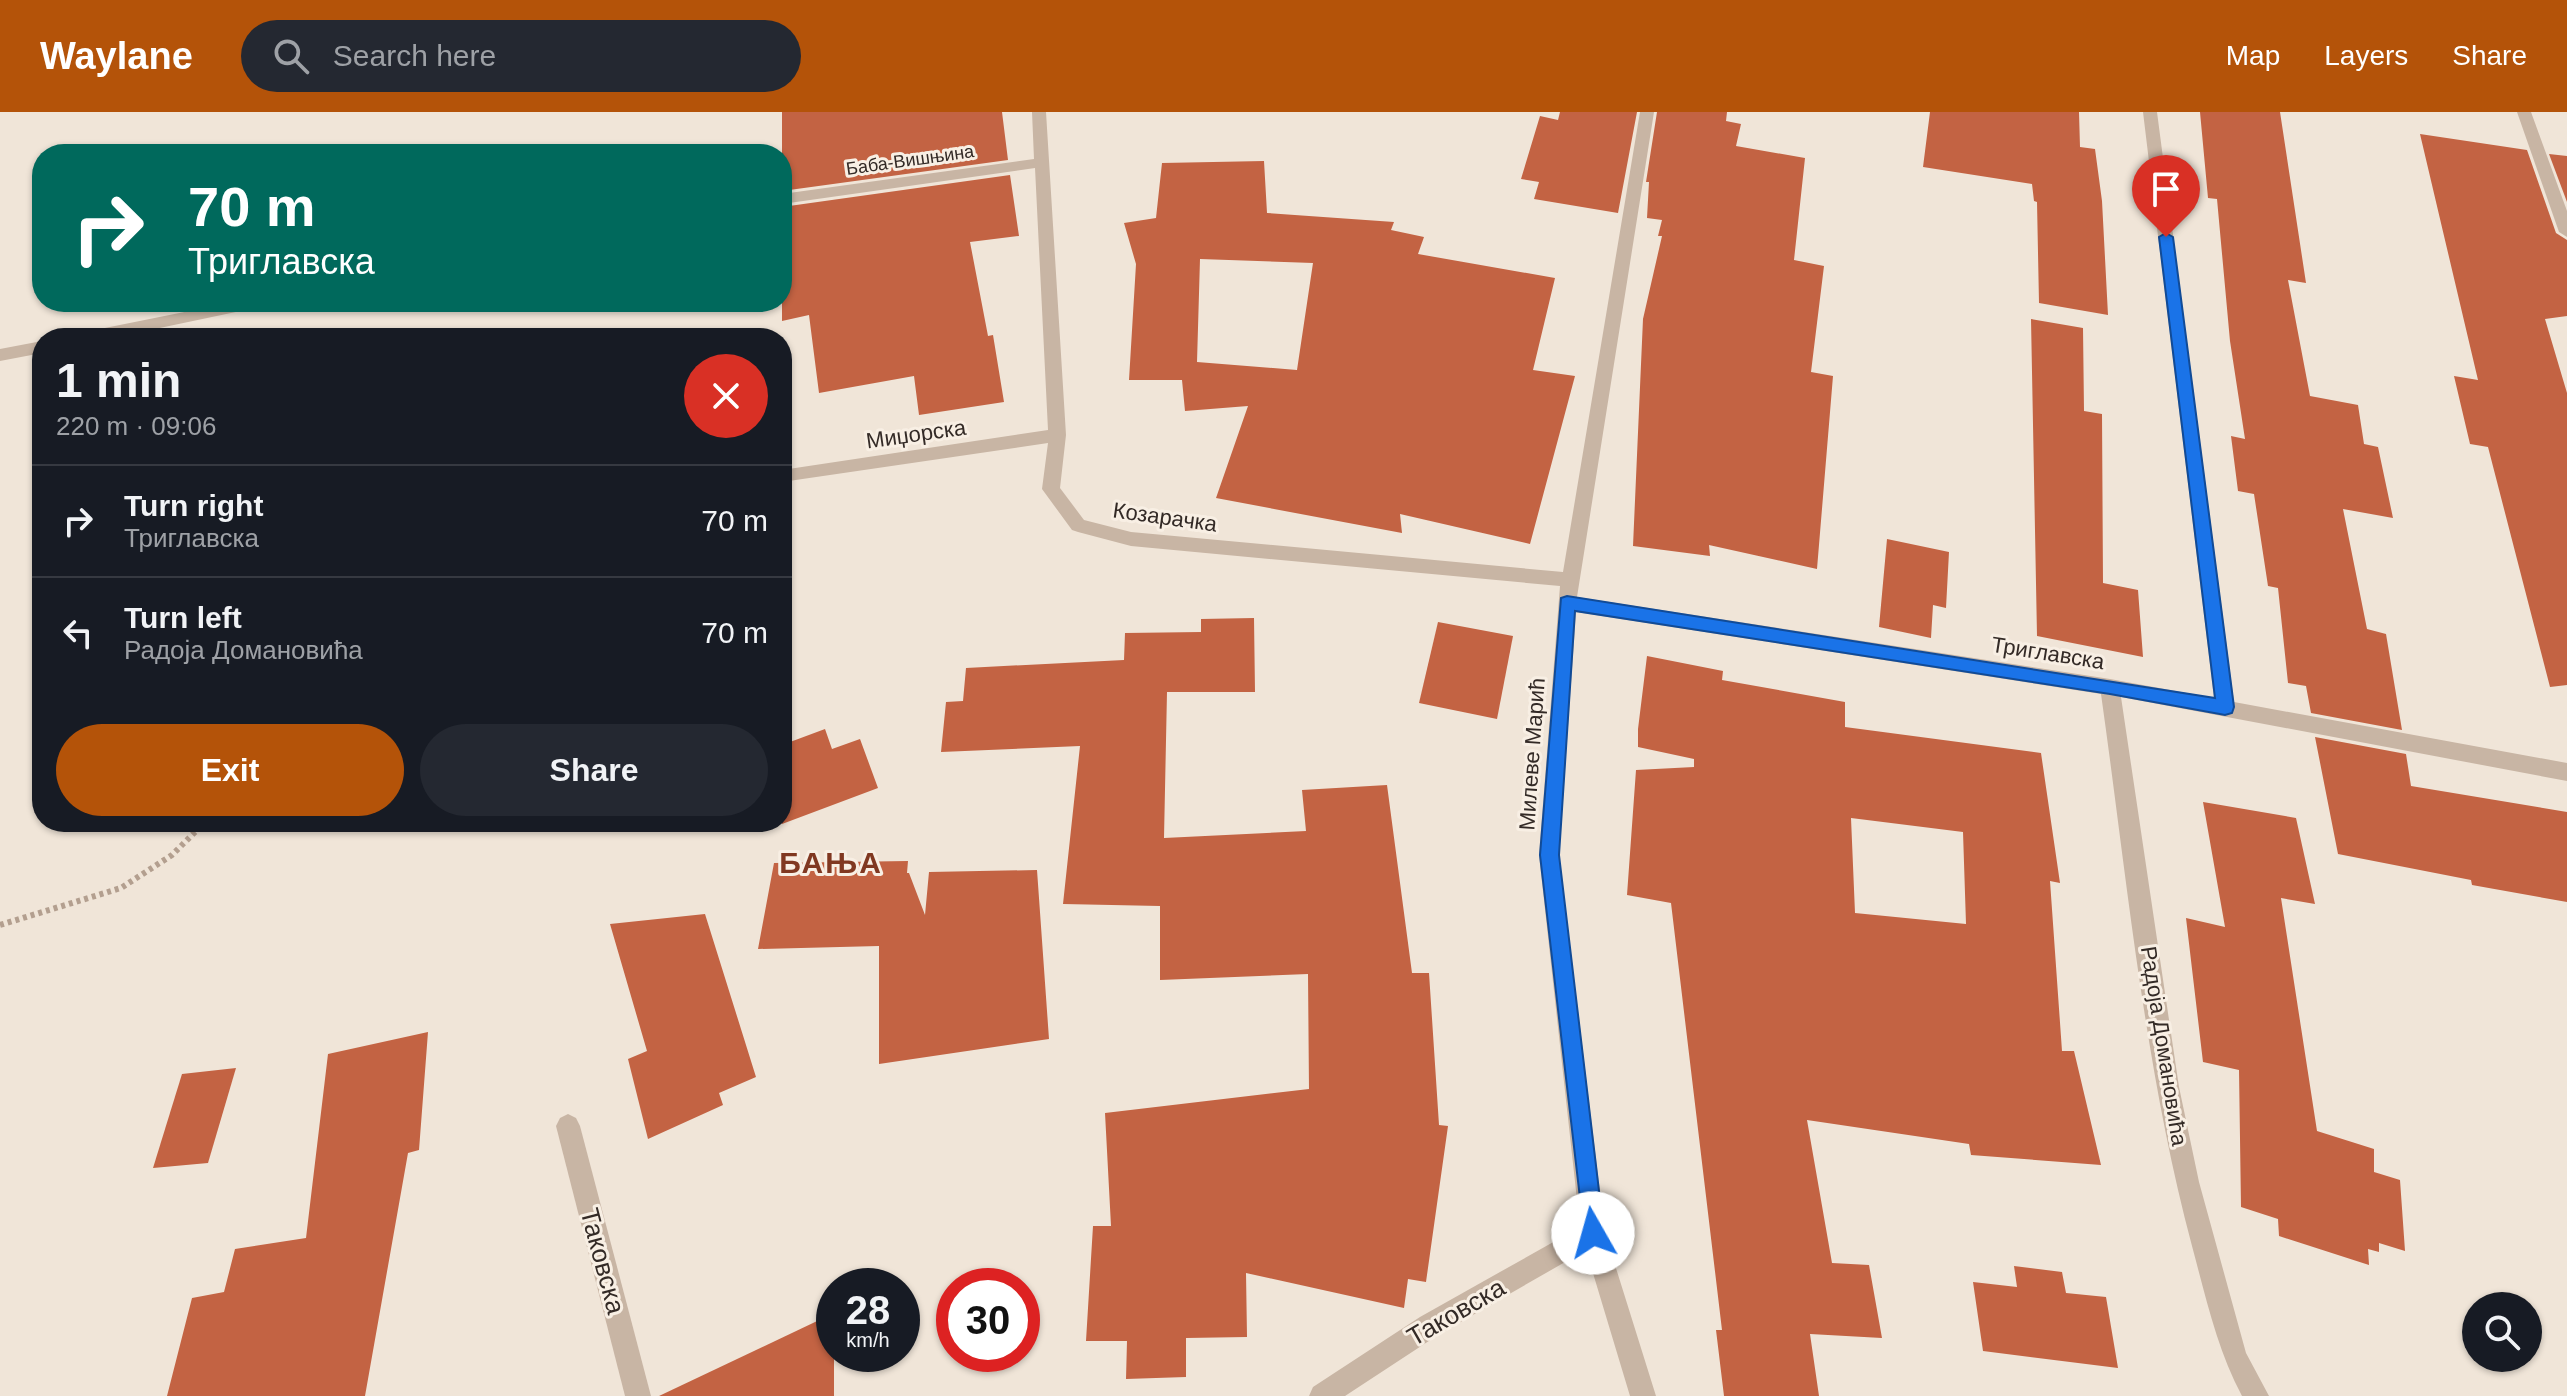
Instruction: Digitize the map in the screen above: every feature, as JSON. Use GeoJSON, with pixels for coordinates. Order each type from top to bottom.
{"type":"FeatureCollection","features":[{"type":"Feature","properties":{"kind":"street","name":"Козарачка"},"geometry":{"type":"LineString","coordinates":[[1039,112],[1057,435],[1051,489],[1078,525],[1131,539],[1571,580]]}},
{"type":"Feature","properties":{"kind":"street","name":"Милеве Марић"},"geometry":{"type":"LineString","coordinates":[[1643,1396],[1593,1233],[1549,855],[1567,603],[1647,112]]}},
{"type":"Feature","properties":{"kind":"street"},"geometry":{"type":"LineString","coordinates":[[2150,112],[2225,707]]}},
{"type":"Feature","properties":{"kind":"street"},"geometry":{"type":"LineString","coordinates":[[2524,112],[2567,232]]}},
{"type":"Feature","properties":{"kind":"street","name":"Баба-Вишњина"},"geometry":{"type":"LineString","coordinates":[[792,198],[1043,162]]}},
{"type":"Feature","properties":{"kind":"street"},"geometry":{"type":"LineString","coordinates":[[134,328],[211,312]]}},
{"type":"Feature","properties":{"kind":"street"},"geometry":{"type":"LineString","coordinates":[[0,355],[32,349]]}},
{"type":"Feature","properties":{"kind":"street","name":"Миџорска"},"geometry":{"type":"LineString","coordinates":[[792,475],[1057,435]]}},
{"type":"Feature","properties":{"kind":"street","name":"Триглавска"},"geometry":{"type":"LineString","coordinates":[[1567,603],[2110,687],[2567,772]]}},
{"type":"Feature","properties":{"kind":"street","name":"Радоја Домановића"},"geometry":{"type":"LineString","coordinates":[[2110,687],[2168,1087],[2181,1155],[2235,1357],[2256,1396]]}},
{"type":"Feature","properties":{"kind":"street","name":"Таковска"},"geometry":{"type":"LineString","coordinates":[[568,1126],[638,1396]]}},
{"type":"Feature","properties":{"kind":"street","name":"Таковска"},"geometry":{"type":"LineString","coordinates":[[1322,1396],[1429,1326],[1593,1233]]}},
{"type":"Feature","properties":{"kind":"path"},"geometry":{"type":"LineString","coordinates":[[0,925],[121,888],[172,855],[195,832]]}},
{"type":"Feature","properties":{"kind":"building"},"geometry":{"type":"Polygon","coordinates":[[[782,112],[1002,112],[1008,160],[792,190],[792,144],[782,144],[782,112]]]}},
{"type":"Feature","properties":{"kind":"building"},"geometry":{"type":"Polygon","coordinates":[[[1560,112],[1637,112],[1618,213],[1534,199],[1539,182],[1521,179],[1540,116],[1558,120],[1560,112]]]}},
{"type":"Feature","properties":{"kind":"building"},"geometry":{"type":"Polygon","coordinates":[[[1657,112],[1727,112],[1726,121],[1741,124],[1736,146],[1805,158],[1794,260],[1824,266],[1811,372],[1833,376],[1817,569],[1709,545],[1710,556],[1633,546],[1643,319],[1662,236],[1658,236],[1662,220],[1647,218],[1649,182],[1646,182],[1657,112]]]}},
{"type":"Feature","properties":{"kind":"building"},"geometry":{"type":"Polygon","coordinates":[[[1930,112],[2079,112],[2080,147],[2095,149],[2102,201],[2108,315],[2039,303],[2037,202],[2034,201],[2032,184],[1923,167],[1930,112]]]}},
{"type":"Feature","properties":{"kind":"building"},"geometry":{"type":"Polygon","coordinates":[[[2200,112],[2280,112],[2306,283],[2288,280],[2310,396],[2358,405],[2364,444],[2378,447],[2393,518],[2343,509],[2367,629],[2386,634],[2402,730],[2311,713],[2306,686],[2288,683],[2278,588],[2268,586],[2254,494],[2238,491],[2231,436],[2245,439],[2230,341],[2217,199],[2208,198],[2200,112]]]}},
{"type":"Feature","properties":{"kind":"building"},"geometry":{"type":"Polygon","coordinates":[[[2420,134],[2527,150],[2556,233],[2567,240],[2567,316],[2545,319],[2567,393],[2567,685],[2550,687],[2488,447],[2470,444],[2454,376],[2478,380],[2420,134]]]}},
{"type":"Feature","properties":{"kind":"building"},"geometry":{"type":"Polygon","coordinates":[[[2549,154],[2567,156],[2567,202],[2549,154]]]}},
{"type":"Feature","properties":{"kind":"building"},"geometry":{"type":"Polygon","coordinates":[[[1264,161],[1267,213],[1394,222],[1391,230],[1424,237],[1418,254],[1555,278],[1533,370],[1575,376],[1530,544],[1400,514],[1402,533],[1216,498],[1248,406],[1185,411],[1182,380],[1129,380],[1136,264],[1124,223],[1156,218],[1162,163],[1264,161]],[[1200,259],[1197,362],[1297,370],[1313,263],[1200,259]]]}},
{"type":"Feature","properties":{"kind":"building"},"geometry":{"type":"Polygon","coordinates":[[[1010,175],[1019,236],[970,242],[988,336],[993,335],[1004,402],[919,415],[914,376],[819,393],[809,315],[782,321],[782,312],[792,312],[792,206],[1010,175]]]}},
{"type":"Feature","properties":{"kind":"building"},"geometry":{"type":"Polygon","coordinates":[[[2031,319],[2083,328],[2084,411],[2102,414],[2103,583],[2138,590],[2143,657],[2037,636],[2031,319]]]}},
{"type":"Feature","properties":{"kind":"building"},"geometry":{"type":"Polygon","coordinates":[[[1887,539],[1949,552],[1946,608],[1933,605],[1931,638],[1879,627],[1887,539]]]}},
{"type":"Feature","properties":{"kind":"building"},"geometry":{"type":"Polygon","coordinates":[[[1254,618],[1255,692],[1167,692],[1164,838],[1306,831],[1302,790],[1387,785],[1412,973],[1429,973],[1439,1125],[1448,1126],[1426,1282],[1408,1279],[1404,1308],[1246,1273],[1247,1337],[1186,1338],[1186,1377],[1126,1379],[1127,1341],[1086,1341],[1093,1226],[1111,1226],[1105,1113],[1309,1089],[1308,974],[1160,980],[1160,906],[1063,904],[1080,746],[941,752],[946,702],[963,701],[966,668],[1124,660],[1125,633],[1201,632],[1201,619],[1254,618]]]}},
{"type":"Feature","properties":{"kind":"building"},"geometry":{"type":"Polygon","coordinates":[[[1438,622],[1513,636],[1497,719],[1419,703],[1438,622]]]}},
{"type":"Feature","properties":{"kind":"building"},"geometry":{"type":"Polygon","coordinates":[[[1647,656],[1723,671],[1722,680],[1845,702],[1845,727],[2041,753],[2060,883],[2050,881],[2062,1051],[2074,1051],[2101,1165],[1971,1155],[1969,1144],[1807,1120],[1832,1263],[1869,1265],[1882,1338],[1810,1334],[1819,1396],[1724,1396],[1716,1330],[1722,1330],[1671,903],[1627,895],[1636,770],[1694,767],[1694,759],[1638,747],[1647,656]],[[1851,818],[1855,913],[1966,924],[1963,832],[1851,818]]]}},
{"type":"Feature","properties":{"kind":"building"},"geometry":{"type":"Polygon","coordinates":[[[825,729],[832,749],[860,739],[878,788],[792,820],[792,741],[825,729]]]}},
{"type":"Feature","properties":{"kind":"building"},"geometry":{"type":"Polygon","coordinates":[[[2315,737],[2406,754],[2411,786],[2567,812],[2567,902],[2472,885],[2471,880],[2338,854],[2315,737]]]}},
{"type":"Feature","properties":{"kind":"building"},"geometry":{"type":"Polygon","coordinates":[[[2203,802],[2296,818],[2315,904],[2281,898],[2317,1131],[2374,1149],[2374,1172],[2400,1180],[2405,1251],[2379,1243],[2379,1252],[2368,1249],[2369,1265],[2279,1236],[2278,1219],[2241,1207],[2239,1070],[2203,1062],[2186,918],[2225,927],[2203,802]]]}},
{"type":"Feature","properties":{"kind":"building"},"geometry":{"type":"Polygon","coordinates":[[[908,861],[907,873],[925,915],[929,872],[1037,870],[1049,1039],[879,1064],[879,946],[758,949],[774,863],[908,861]]]}},
{"type":"Feature","properties":{"kind":"building"},"geometry":{"type":"Polygon","coordinates":[[[705,914],[756,1077],[719,1093],[723,1105],[648,1139],[628,1059],[647,1051],[610,924],[705,914]]]}},
{"type":"Feature","properties":{"kind":"building"},"geometry":{"type":"Polygon","coordinates":[[[428,1032],[419,1150],[408,1153],[365,1396],[167,1396],[192,1298],[224,1292],[235,1249],[306,1238],[328,1054],[428,1032]]]}},
{"type":"Feature","properties":{"kind":"building"},"geometry":{"type":"Polygon","coordinates":[[[236,1068],[208,1163],[153,1168],[182,1074],[236,1068]]]}},
{"type":"Feature","properties":{"kind":"building"},"geometry":{"type":"Polygon","coordinates":[[[2014,1266],[2062,1272],[2066,1293],[2106,1297],[2118,1368],[1983,1351],[1973,1282],[2017,1287],[2014,1266]]]}},
{"type":"Feature","properties":{"kind":"building"},"geometry":{"type":"Polygon","coordinates":[[[816,1322],[816,1372],[834,1372],[834,1396],[659,1396],[816,1322]]]}},
{"type":"Feature","properties":{"kind":"district","name":"БАЊА"},"geometry":{"type":"Point","coordinates":[831,862]}},
{"type":"Feature","properties":{"kind":"route"},"geometry":{"type":"LineString","coordinates":[[1593,1233],[1549,855],[1567,603],[2225,707],[2166,237]]}}]}
